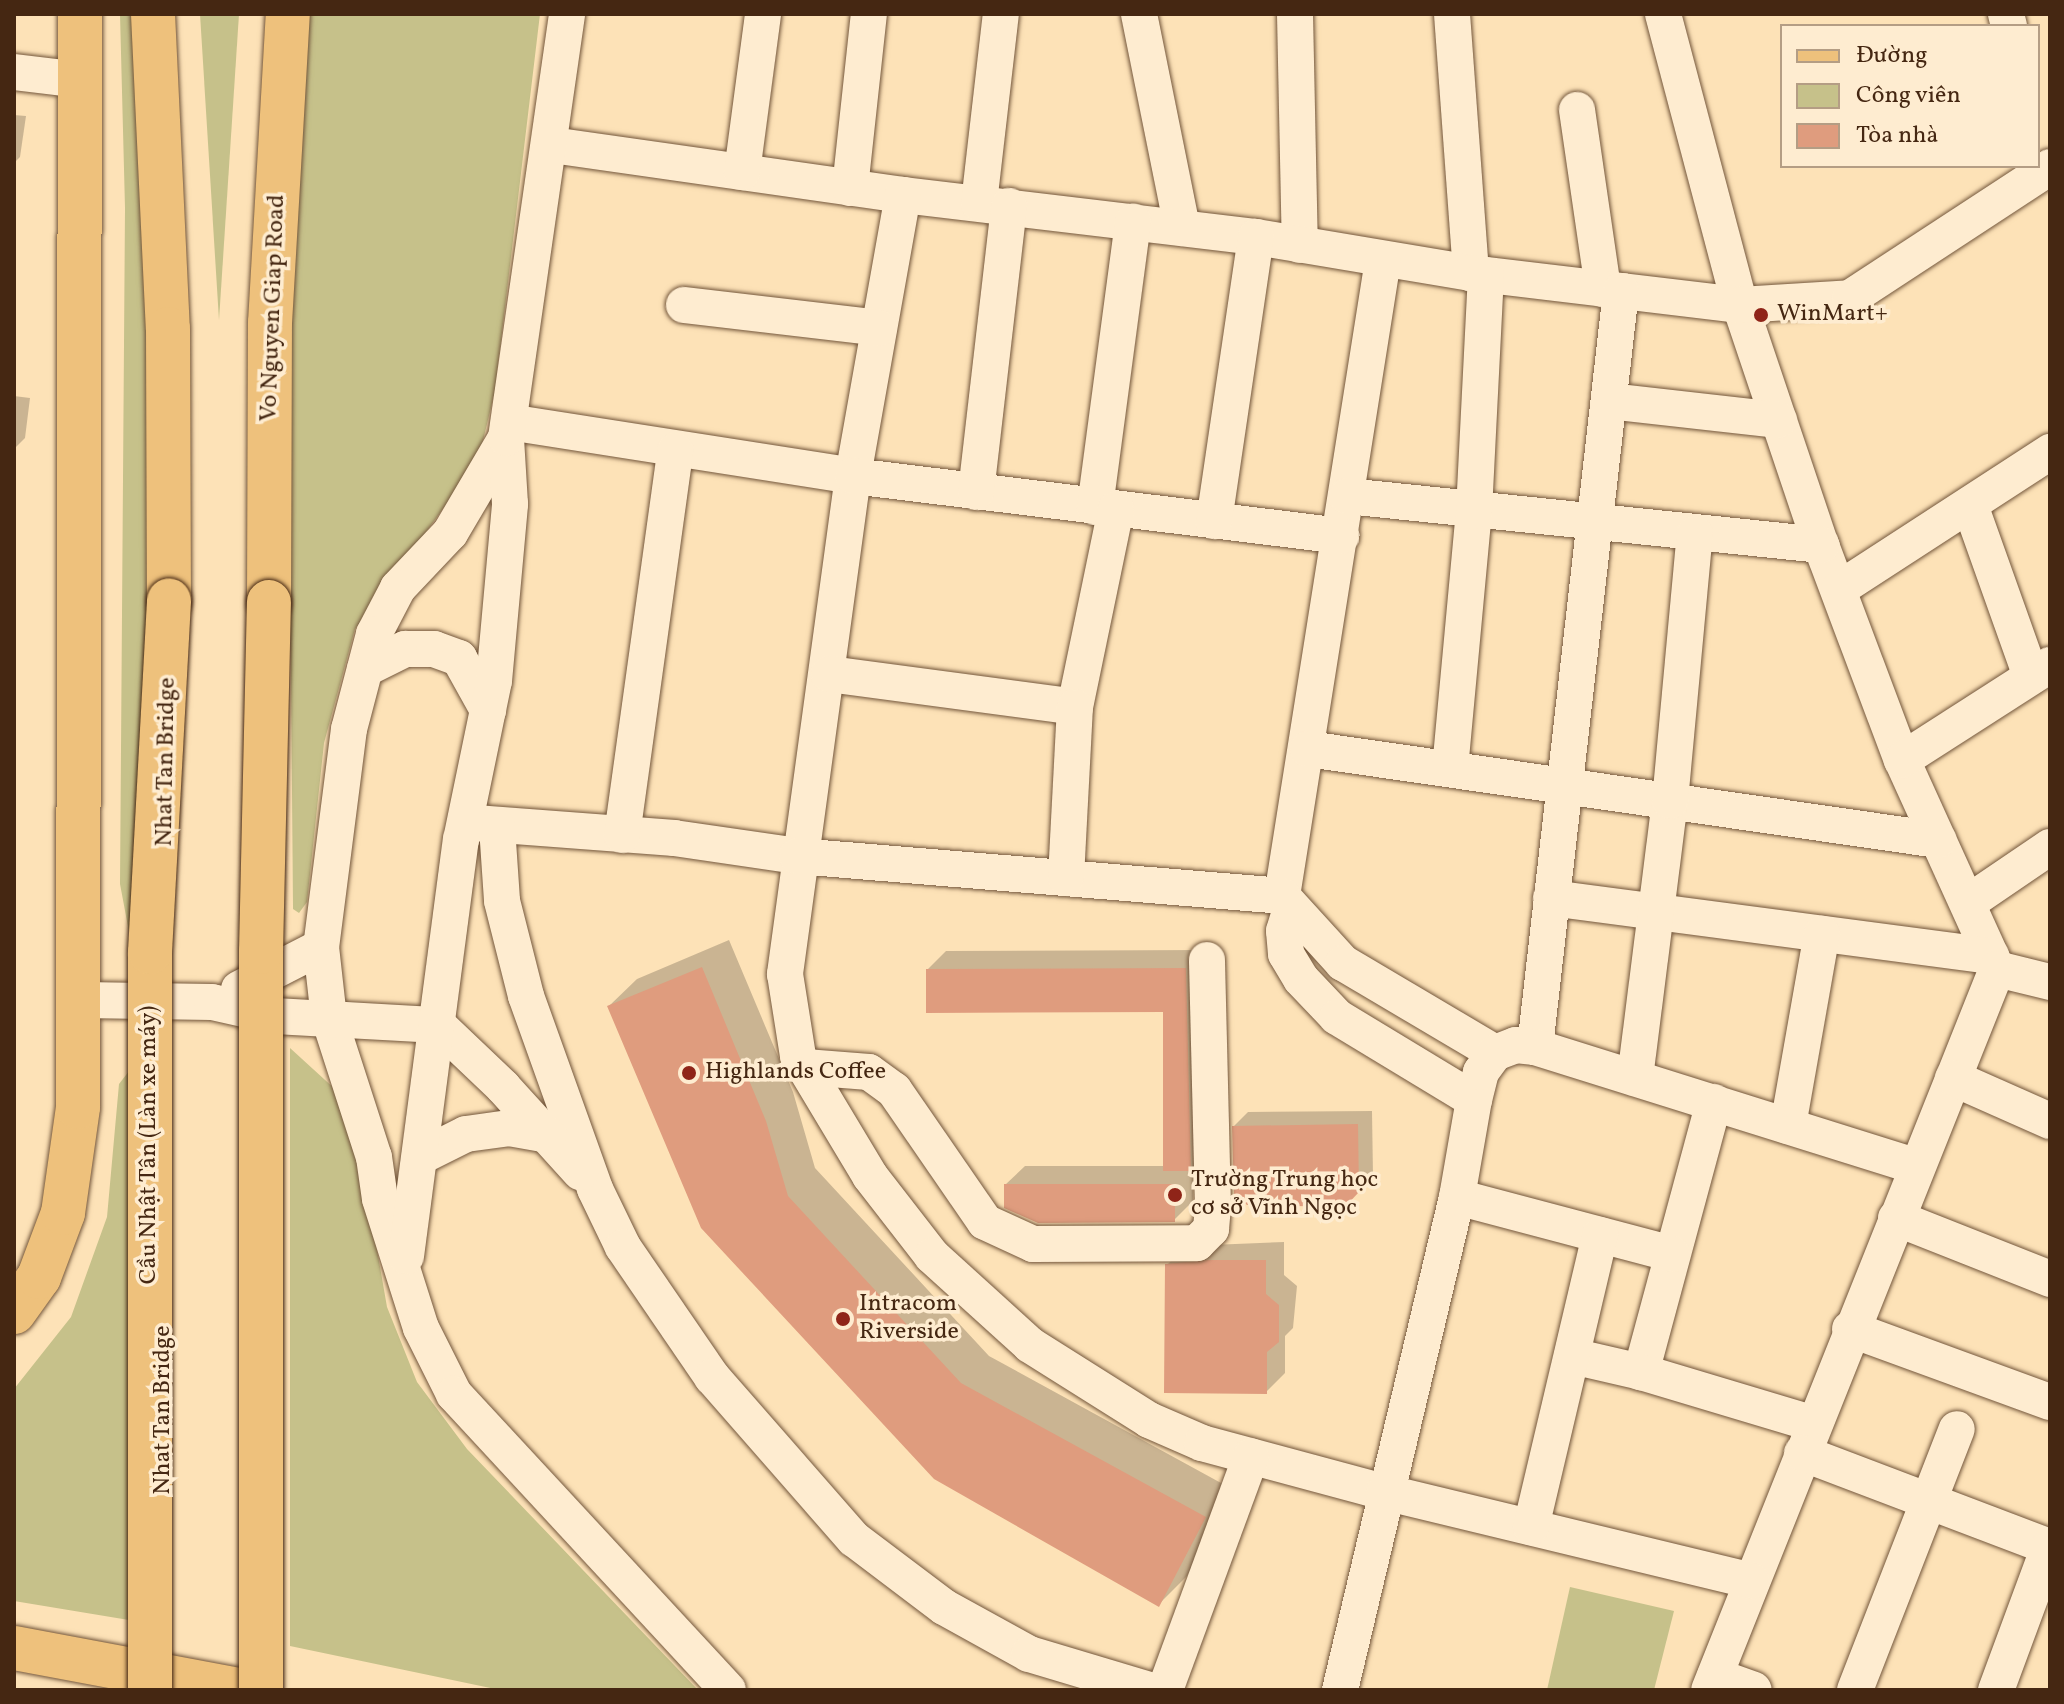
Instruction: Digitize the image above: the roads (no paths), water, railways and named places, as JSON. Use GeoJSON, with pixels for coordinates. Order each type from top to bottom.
{"type":"FeatureCollection","features":[{"type":"Feature","properties":{"kind":"main road"},"geometry":{"type":"LineString","coordinates":[[14,1312],[39,1277],[63,1213],[75,1149],[82,1000],[80,14]]}},
{"type":"Feature","properties":{"kind":"main road"},"geometry":{"type":"LineString","coordinates":[[153,14],[168,329],[169,601]]}},
{"type":"Feature","properties":{"kind":"main road","name":"Vo Nguyen Giap Road"},"geometry":{"type":"LineString","coordinates":[[269,602],[270,323],[288,14]]}},
{"type":"Feature","properties":{"kind":"main road","name":"Cầu Nhật Tân (Làn xe máy)"},"geometry":{"type":"LineString","coordinates":[[150,1690],[150,952],[169,601]]}},
{"type":"Feature","properties":{"kind":"main road","name":"Nhat Tan Bridge"},"geometry":{"type":"LineString","coordinates":[[164,1690],[169,601]]}},
{"type":"Feature","properties":{"kind":"main road"},"geometry":{"type":"LineString","coordinates":[[261,1690],[261,967],[269,602]]}},
{"type":"Feature","properties":{"kind":"main road"},"geometry":{"type":"LineString","coordinates":[[269,602],[276,952],[275,1690]]}},
{"type":"Feature","properties":{"kind":"main road"},"geometry":{"type":"LineString","coordinates":[[14,1648],[239,1690]]}},
{"type":"Feature","properties":{"kind":"street"},"geometry":{"type":"LineString","coordinates":[[405,1267],[438,1025],[481,824],[488,710],[510,504],[508,430],[552,145],[567,14]]}},
{"type":"Feature","properties":{"kind":"street"},"geometry":{"type":"LineString","coordinates":[[742,172],[763,14]]}},
{"type":"Feature","properties":{"kind":"street"},"geometry":{"type":"LineString","coordinates":[[850,188],[869,14]]}},
{"type":"Feature","properties":{"kind":"street"},"geometry":{"type":"LineString","coordinates":[[976,492],[994,205],[1001,14]]}},
{"type":"Feature","properties":{"kind":"street"},"geometry":{"type":"LineString","coordinates":[[1139,14],[1182,228]]}},
{"type":"Feature","properties":{"kind":"street"},"geometry":{"type":"LineString","coordinates":[[1295,14],[1300,245]]}},
{"type":"Feature","properties":{"kind":"street"},"geometry":{"type":"LineString","coordinates":[[1450,769],[1474,511],[1478,274],[1452,14]]}},
{"type":"Feature","properties":{"kind":"street"},"geometry":{"type":"LineString","coordinates":[[1663,14],[1740,305],[1821,545],[1902,760],[1994,962],[1953,1078],[1850,1329],[1712,1683],[1754,1690]]}},
{"type":"Feature","properties":{"kind":"street"},"geometry":{"type":"LineString","coordinates":[[14,72],[81,80]]}},
{"type":"Feature","properties":{"kind":"street"},"geometry":{"type":"LineString","coordinates":[[1535,1047],[1609,401],[1612,290],[1577,110]]}},
{"type":"Feature","properties":{"kind":"street"},"geometry":{"type":"LineString","coordinates":[[552,145],[903,195],[1256,237],[1478,274],[1740,305],[1850,298],[2034,168]]}},
{"type":"Feature","properties":{"kind":"street"},"geometry":{"type":"LineString","coordinates":[[903,195],[853,476],[829,674],[797,856],[785,974],[798,1056],[870,1176],[932,1256],[1030,1345],[1149,1420],[1202,1443],[1384,1492],[1751,1581]]}},
{"type":"Feature","properties":{"kind":"street"},"geometry":{"type":"LineString","coordinates":[[1066,878],[1075,707],[1105,508],[1133,222]]}},
{"type":"Feature","properties":{"kind":"street"},"geometry":{"type":"LineString","coordinates":[[1214,521],[1256,237]]}},
{"type":"Feature","properties":{"kind":"street"},"geometry":{"type":"LineString","coordinates":[[1383,260],[1286,902],[1286,954],[1301,979],[1337,1017],[1474,1100]]}},
{"type":"Feature","properties":{"kind":"street"},"geometry":{"type":"LineString","coordinates":[[684,305],[879,328]]}},
{"type":"Feature","properties":{"kind":"street"},"geometry":{"type":"LineString","coordinates":[[1609,401],[1779,420]]}},
{"type":"Feature","properties":{"kind":"street"},"geometry":{"type":"LineString","coordinates":[[508,430],[976,492],[1341,536]]}},
{"type":"Feature","properties":{"kind":"street"},"geometry":{"type":"LineString","coordinates":[[508,430],[450,533],[398,588],[374,634],[349,729],[321,947],[329,1018],[421,1328],[454,1394],[728,1690]]}},
{"type":"Feature","properties":{"kind":"street"},"geometry":{"type":"LineString","coordinates":[[622,835],[675,451]]}},
{"type":"Feature","properties":{"kind":"street"},"geometry":{"type":"LineString","coordinates":[[1839,589],[2050,452]]}},
{"type":"Feature","properties":{"kind":"street"},"geometry":{"type":"LineString","coordinates":[[1347,496],[1594,524],[1821,545]]}},
{"type":"Feature","properties":{"kind":"street"},"geometry":{"type":"LineString","coordinates":[[1902,760],[2041,670],[1970,505]]}},
{"type":"Feature","properties":{"kind":"street"},"geometry":{"type":"LineString","coordinates":[[1635,1078],[1670,801],[1695,534]]}},
{"type":"Feature","properties":{"kind":"street"},"geometry":{"type":"LineString","coordinates":[[365,669],[405,649],[434,649],[459,658],[488,710]]}},
{"type":"Feature","properties":{"kind":"street"},"geometry":{"type":"LineString","coordinates":[[829,674],[1075,707]]}},
{"type":"Feature","properties":{"kind":"street"},"geometry":{"type":"LineString","coordinates":[[1308,749],[1938,840]]}},
{"type":"Feature","properties":{"kind":"street"},"geometry":{"type":"LineString","coordinates":[[481,824],[622,835],[797,856],[1066,878],[1286,902],[1343,963],[1495,1053]]}},
{"type":"Feature","properties":{"kind":"street"},"geometry":{"type":"LineString","coordinates":[[481,824],[526,996],[595,1189],[623,1247],[712,1377],[854,1539],[944,1607],[1029,1654],[1150,1690]]}},
{"type":"Feature","properties":{"kind":"street"},"geometry":{"type":"LineString","coordinates":[[1969,902],[2050,847]]}},
{"type":"Feature","properties":{"kind":"street"},"geometry":{"type":"LineString","coordinates":[[1551,898],[1822,934],[1994,962],[2050,982]]}},
{"type":"Feature","properties":{"kind":"street"},"geometry":{"type":"LineString","coordinates":[[1788,1126],[1822,934]]}},
{"type":"Feature","properties":{"kind":"street"},"geometry":{"type":"LineString","coordinates":[[212,1002],[321,947]]}},
{"type":"Feature","properties":{"kind":"street"},"geometry":{"type":"LineString","coordinates":[[805,1067],[869,1072],[894,1090],[985,1222],[1033,1244],[1197,1243],[1211,1229],[1213,1207],[1207,960]]}},
{"type":"Feature","properties":{"kind":"street"},"geometry":{"type":"LineString","coordinates":[[82,1000],[212,1002],[275,1016],[438,1025],[548,1135],[595,1189]]}},
{"type":"Feature","properties":{"kind":"street"},"geometry":{"type":"LineString","coordinates":[[1340,1690],[1384,1492],[1457,1197],[1474,1100],[1481,1072],[1495,1053],[1516,1045],[1535,1047],[1917,1167]]}},
{"type":"Feature","properties":{"kind":"street"},"geometry":{"type":"LineString","coordinates":[[1953,1078],[2050,1121]]}},
{"type":"Feature","properties":{"kind":"street"},"geometry":{"type":"LineString","coordinates":[[1641,1372],[1714,1102]]}},
{"type":"Feature","properties":{"kind":"street"},"geometry":{"type":"LineString","coordinates":[[420,1157],[466,1134],[509,1128],[548,1135]]}},
{"type":"Feature","properties":{"kind":"street"},"geometry":{"type":"LineString","coordinates":[[1457,1197],[1672,1254]]}},
{"type":"Feature","properties":{"kind":"street"},"geometry":{"type":"LineString","coordinates":[[1896,1218],[2050,1279]]}},
{"type":"Feature","properties":{"kind":"street"},"geometry":{"type":"LineString","coordinates":[[1531,1527],[1600,1235]]}},
{"type":"Feature","properties":{"kind":"street"},"geometry":{"type":"LineString","coordinates":[[1850,1329],[2050,1402]]}},
{"type":"Feature","properties":{"kind":"street"},"geometry":{"type":"LineString","coordinates":[[1572,1356],[1641,1372],[1808,1438],[2046,1563],[1996,1690]]}},
{"type":"Feature","properties":{"kind":"street"},"geometry":{"type":"LineString","coordinates":[[1855,1690],[1931,1503],[1957,1429]]}},
{"type":"Feature","properties":{"kind":"street"},"geometry":{"type":"LineString","coordinates":[[1165,1690],[1251,1456]]}},
{"type":"Feature","properties":{"kind":"place","name":"WinMart+"},"geometry":{"type":"Point","coordinates":[1761,315]}},
{"type":"Feature","properties":{"kind":"place","name":"Highlands Coffee"},"geometry":{"type":"Point","coordinates":[689,1073]}},
{"type":"Feature","properties":{"kind":"place","name":"Trường Trung học cơ sở Vĩnh Ngọc"},"geometry":{"type":"Point","coordinates":[1175,1195]}},
{"type":"Feature","properties":{"kind":"place","name":"Intracom Riverside"},"geometry":{"type":"Point","coordinates":[843,1319]}}]}
